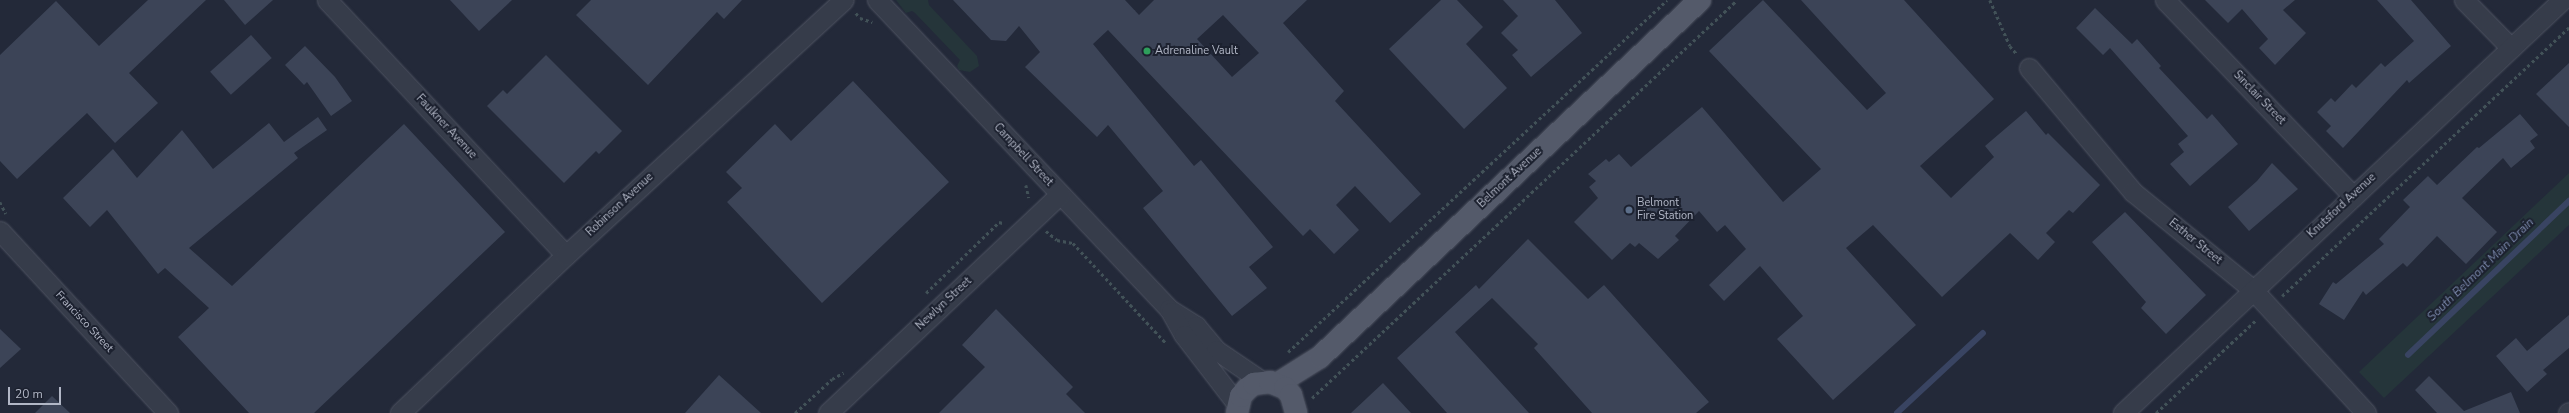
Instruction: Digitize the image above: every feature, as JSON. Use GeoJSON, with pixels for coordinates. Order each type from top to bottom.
{"type":"FeatureCollection","features":[{"type":"Feature","properties":{"kind":"main road","name":"Belmont Avenue"},"geometry":{"type":"LineString","coordinates":[[1237,409],[1247,389],[1270,383],[1320,357],[1700,0]]}},
{"type":"Feature","properties":{"kind":"main road","name":"Belmont Avenue"},"geometry":{"type":"LineString","coordinates":[[1300,406],[1320,357]]}},
{"type":"Feature","properties":{"kind":"main road"},"geometry":{"type":"LineString","coordinates":[[1270,383],[1285,388],[1300,406]]}},
{"type":"Feature","properties":{"kind":"street","name":"Faulkner Avenue"},"geometry":{"type":"LineString","coordinates":[[327,0],[566,255]]}},
{"type":"Feature","properties":{"kind":"street","name":"Robinson Avenue"},"geometry":{"type":"LineString","coordinates":[[400,413],[566,255],[843,0]]}},
{"type":"Feature","properties":{"kind":"street","name":"Campbell Street"},"geometry":{"type":"LineString","coordinates":[[877,0],[1169,309],[1184,335],[1237,409]]}},
{"type":"Feature","properties":{"kind":"street","name":"Sinclair Street"},"geometry":{"type":"LineString","coordinates":[[2165,0],[2353,196]]}},
{"type":"Feature","properties":{"kind":"street"},"geometry":{"type":"LineString","coordinates":[[2464,0],[2510,48]]}},
{"type":"Feature","properties":{"kind":"street","name":"Knutsford Avenue"},"geometry":{"type":"LineString","coordinates":[[2123,413],[2562,0]]}},
{"type":"Feature","properties":{"kind":"street","name":"Esther Street"},"geometry":{"type":"LineString","coordinates":[[2029,68],[2133,192],[2253,290],[2270,306],[2366,413]]}},
{"type":"Feature","properties":{"kind":"street","name":"Newlyn Street"},"geometry":{"type":"LineString","coordinates":[[828,413],[1060,194]]}},
{"type":"Feature","properties":{"kind":"street","name":"Francisco Street"},"geometry":{"type":"LineString","coordinates":[[0,231],[168,413]]}},
{"type":"Feature","properties":{"kind":"street","name":"Campbell Street"},"geometry":{"type":"LineString","coordinates":[[1169,309],[1196,326],[1216,350],[1270,383]]}},
{"type":"Feature","properties":{"kind":"path"},"geometry":{"type":"LineString","coordinates":[[1286,354],[1667,0]]}},
{"type":"Feature","properties":{"kind":"path"},"geometry":{"type":"LineString","coordinates":[[1300,406],[1736,0]]}},
{"type":"Feature","properties":{"kind":"path"},"geometry":{"type":"LineString","coordinates":[[1990,0],[2010,46]]}},
{"type":"Feature","properties":{"kind":"path"},"geometry":{"type":"LineString","coordinates":[[2156,413],[2569,27]]}},
{"type":"Feature","properties":{"kind":"path"},"geometry":{"type":"LineString","coordinates":[[1034,219],[1057,240],[1073,243],[1168,346]]}},
{"type":"Feature","properties":{"kind":"path"},"geometry":{"type":"LineString","coordinates":[[923,296],[999,222],[1010,223]]}},
{"type":"Feature","properties":{"kind":"path"},"geometry":{"type":"LineString","coordinates":[[795,413],[832,378],[846,372]]}},
{"type":"Feature","properties":{"kind":"shaded area"},"geometry":{"type":"Polygon","coordinates":[[[896,0],[928,0],[929,5],[977,56],[979,66],[970,72],[959,70],[957,66],[960,60],[915,13],[912,11],[906,13],[896,0]]]}},
{"type":"Feature","properties":{"kind":"shaded area"},"geometry":{"type":"Polygon","coordinates":[[[2569,173],[2569,225],[2384,398],[2359,372],[2569,173]]]}},
{"type":"Feature","properties":{"kind":"building"},"geometry":{"type":"Polygon","coordinates":[[[148,0],[206,0],[129,73],[158,103],[115,143],[87,113],[17,179],[0,161],[0,55],[56,1],[99,46],[148,0]]]}},
{"type":"Feature","properties":{"kind":"building"},"geometry":{"type":"Polygon","coordinates":[[[224,0],[273,0],[245,25],[224,0]]]}},
{"type":"Feature","properties":{"kind":"building"},"geometry":{"type":"Polygon","coordinates":[[[450,0],[512,0],[479,31],[450,0]]]}},
{"type":"Feature","properties":{"kind":"building"},"geometry":{"type":"Polygon","coordinates":[[[591,0],[742,0],[724,19],[717,12],[648,85],[576,15],[591,0]]]}},
{"type":"Feature","properties":{"kind":"building"},"geometry":{"type":"Polygon","coordinates":[[[953,0],[1125,0],[1139,15],[1154,0],[1307,0],[1283,23],[1344,91],[1335,101],[1421,194],[1390,223],[1355,186],[1336,205],[1359,230],[1334,254],[1310,229],[1303,236],[1108,30],[1093,44],[1194,166],[1201,160],[1273,247],[1249,267],[1267,288],[1232,316],[1143,208],[1163,191],[1108,125],[1097,137],[1025,67],[1040,52],[1019,26],[1006,41],[991,40],[953,0]],[[1223,15],[1197,39],[1232,77],[1259,53],[1223,15]]]}},
{"type":"Feature","properties":{"kind":"building"},"geometry":{"type":"Polygon","coordinates":[[[1441,0],[1457,0],[1483,27],[1466,44],[1507,88],[1464,129],[1389,49],[1441,0]]]}},
{"type":"Feature","properties":{"kind":"building"},"geometry":{"type":"Polygon","coordinates":[[[1503,0],[1555,0],[1582,33],[1531,77],[1512,55],[1518,50],[1501,33],[1518,16],[1503,0]]]}},
{"type":"Feature","properties":{"kind":"building"},"geometry":{"type":"Polygon","coordinates":[[[1763,0],[1867,110],[1886,93],[1801,0],[1904,0],[1994,99],[1920,166],[1951,198],[1994,157],[1985,146],[2026,111],[2046,135],[2048,133],[2100,185],[2073,213],[2069,210],[2046,233],[2055,242],[2038,260],[2010,233],[1942,297],[1873,225],[1846,248],[1916,325],[1833,400],[1777,339],[1803,316],[1760,266],[1724,301],[1709,285],[1746,249],[1725,225],[1717,232],[1699,211],[1675,236],[1679,240],[1658,259],[1639,243],[1635,247],[1630,243],[1612,260],[1574,222],[1598,198],[1589,187],[1596,181],[1588,174],[1606,159],[1609,162],[1619,154],[1631,167],[1702,107],[1783,202],[1821,169],[1709,51],[1763,0]]]}},
{"type":"Feature","properties":{"kind":"building"},"geometry":{"type":"Polygon","coordinates":[[[2205,0],[2295,0],[2283,10],[2306,33],[2275,65],[2259,48],[2268,39],[2242,9],[2228,23],[2205,0]]]}},
{"type":"Feature","properties":{"kind":"building"},"geometry":{"type":"Polygon","coordinates":[[[2377,0],[2411,0],[2451,46],[2409,83],[2407,80],[2343,148],[2326,131],[2331,126],[2317,112],[2331,98],[2335,102],[2352,84],[2356,88],[2381,63],[2385,67],[2414,41],[2377,0]]]}},
{"type":"Feature","properties":{"kind":"building"},"geometry":{"type":"Polygon","coordinates":[[[2095,8],[2132,44],[2137,39],[2161,66],[2159,68],[2207,119],[2212,114],[2238,144],[2190,186],[2170,164],[2184,152],[2178,144],[2188,136],[2110,48],[2103,55],[2076,28],[2095,8]]]}},
{"type":"Feature","properties":{"kind":"building"},"geometry":{"type":"Polygon","coordinates":[[[251,35],[272,58],[231,95],[210,72],[251,35]]]}},
{"type":"Feature","properties":{"kind":"building"},"geometry":{"type":"Polygon","coordinates":[[[305,46],[335,77],[352,101],[331,116],[307,82],[304,85],[285,65],[305,46]]]}},
{"type":"Feature","properties":{"kind":"building"},"geometry":{"type":"Polygon","coordinates":[[[546,55],[622,131],[599,154],[596,151],[564,183],[487,106],[503,90],[507,94],[546,55]]]}},
{"type":"Feature","properties":{"kind":"building"},"geometry":{"type":"Polygon","coordinates":[[[2569,63],[2569,127],[2536,94],[2569,63]]]}},
{"type":"Feature","properties":{"kind":"building"},"geometry":{"type":"Polygon","coordinates":[[[853,81],[949,182],[822,303],[727,202],[742,188],[726,172],[775,124],[791,141],[853,81]]]}},
{"type":"Feature","properties":{"kind":"building"},"geometry":{"type":"Polygon","coordinates":[[[2520,114],[2538,135],[2530,141],[2535,148],[2511,168],[2503,158],[2462,198],[2497,232],[2466,264],[2437,236],[2407,267],[2403,263],[2366,295],[2363,291],[2344,320],[2319,304],[2333,282],[2336,284],[2384,244],[2379,239],[2410,207],[2403,200],[2428,176],[2437,185],[2477,147],[2479,148],[2520,114]]]}},
{"type":"Feature","properties":{"kind":"building"},"geometry":{"type":"Polygon","coordinates":[[[318,117],[327,130],[294,153],[298,158],[189,248],[232,286],[404,124],[505,232],[314,413],[249,413],[178,337],[209,308],[165,268],[158,274],[107,210],[90,227],[63,198],[113,149],[137,178],[182,130],[213,169],[269,123],[284,142],[318,117]]]}},
{"type":"Feature","properties":{"kind":"building"},"geometry":{"type":"Polygon","coordinates":[[[2272,163],[2298,189],[2249,231],[2228,207],[2257,181],[2272,163]]]}},
{"type":"Feature","properties":{"kind":"building"},"geometry":{"type":"Polygon","coordinates":[[[2125,212],[2206,295],[2166,334],[2141,308],[2146,302],[2092,242],[2125,212]]]}},
{"type":"Feature","properties":{"kind":"building"},"geometry":{"type":"Polygon","coordinates":[[[1528,239],[1588,299],[1604,285],[1709,402],[1696,413],[1592,413],[1534,348],[1538,344],[1492,298],[1455,332],[1529,413],[1447,413],[1397,358],[1476,285],[1479,289],[1528,239]]]}},
{"type":"Feature","properties":{"kind":"building"},"geometry":{"type":"Polygon","coordinates":[[[996,309],[1073,387],[1066,394],[1085,413],[939,413],[985,367],[962,345],[996,309]]]}},
{"type":"Feature","properties":{"kind":"building"},"geometry":{"type":"Polygon","coordinates":[[[2569,315],[2569,348],[2543,370],[2547,374],[2527,392],[2496,356],[2516,338],[2527,351],[2569,315]]]}},
{"type":"Feature","properties":{"kind":"building"},"geometry":{"type":"Polygon","coordinates":[[[0,329],[21,349],[0,368],[0,329]]]}},
{"type":"Feature","properties":{"kind":"building"},"geometry":{"type":"Polygon","coordinates":[[[719,375],[761,413],[685,413],[719,375]]]}},
{"type":"Feature","properties":{"kind":"building"},"geometry":{"type":"Polygon","coordinates":[[[2429,376],[2464,411],[2511,392],[2520,413],[2437,413],[2415,390],[2429,376]]]}},
{"type":"Feature","properties":{"kind":"building"},"geometry":{"type":"Polygon","coordinates":[[[1383,383],[1411,413],[1351,413],[1383,383]]]}},
{"type":"Feature","properties":{"kind":"building"},"geometry":{"type":"Polygon","coordinates":[[[52,396],[70,413],[35,413],[52,396]]]}},
{"type":"Feature","properties":{"kind":"waterway","name":"South Belmont Main Drain"},"geometry":{"type":"LineString","coordinates":[[2408,355],[2569,201]]}},
{"type":"Feature","properties":{"kind":"waterway","name":"South Belmont Main Drain"},"geometry":{"type":"LineString","coordinates":[[1897,413],[1983,333]]}},
{"type":"Feature","properties":{"kind":"place","name":"Adrenaline Vault"},"geometry":{"type":"Point","coordinates":[1147,51]}},
{"type":"Feature","properties":{"kind":"place","name":"Belmont Fire Station"},"geometry":{"type":"Point","coordinates":[1629,210]}}]}
